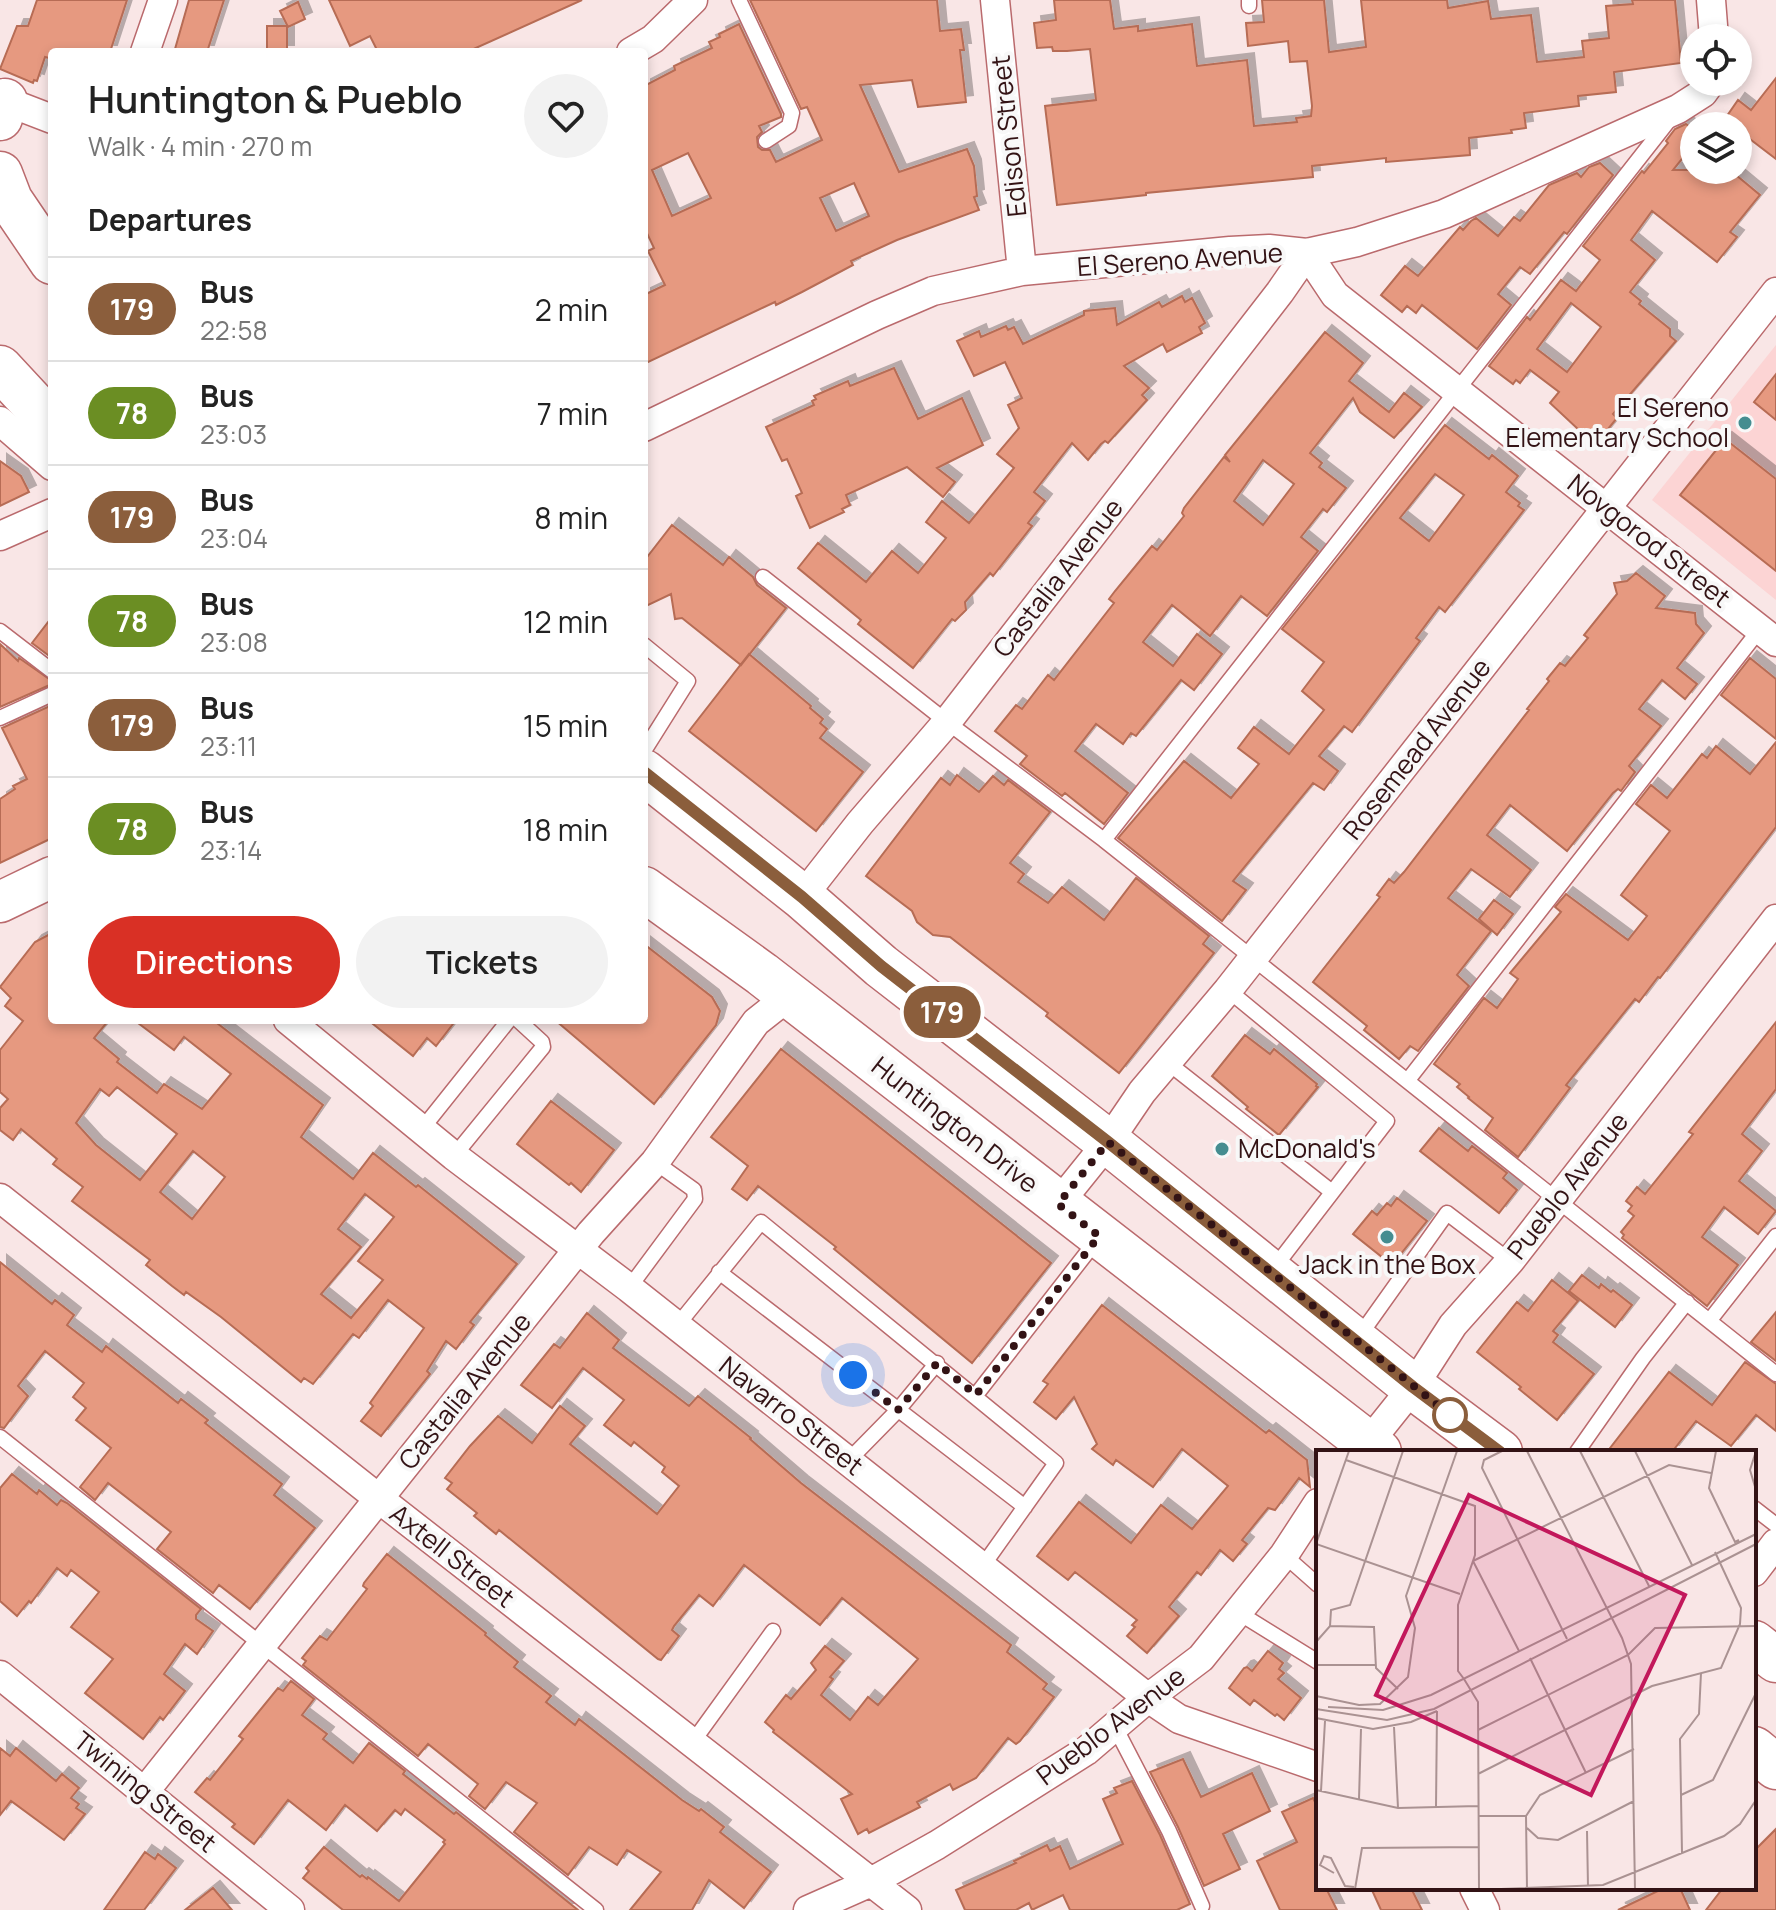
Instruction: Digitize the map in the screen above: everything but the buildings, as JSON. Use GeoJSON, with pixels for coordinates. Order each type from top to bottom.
{"type":"FeatureCollection","features":[{"type":"Feature","properties":{"kind":"main road"},"geometry":{"type":"LineString","coordinates":[[0,174],[10,200],[48,256]]}},
{"type":"Feature","properties":{"kind":"main road"},"geometry":{"type":"LineString","coordinates":[[0,218],[48,270]]}},
{"type":"Feature","properties":{"kind":"main road"},"geometry":{"type":"LineString","coordinates":[[0,368],[48,420]]}},
{"type":"Feature","properties":{"kind":"main road"},"geometry":{"type":"LineString","coordinates":[[648,775],[802,897],[881,966],[1108,1142],[1413,1387],[1497,1450]]}},
{"type":"Feature","properties":{"kind":"main road"},"geometry":{"type":"LineString","coordinates":[[648,798],[729,840]]}},
{"type":"Feature","properties":{"kind":"main road"},"geometry":{"type":"LineString","coordinates":[[0,902],[48,879]]}},
{"type":"Feature","properties":{"kind":"main road","name":"Huntington Drive"},"geometry":{"type":"LineString","coordinates":[[648,892],[789,996],[1369,1449]]}},
{"type":"Feature","properties":{"kind":"main road"},"geometry":{"type":"LineString","coordinates":[[1756,1645],[1776,1660]]}},
{"type":"Feature","properties":{"kind":"main road"},"geometry":{"type":"LineString","coordinates":[[1756,1751],[1776,1767]]}},
{"type":"Feature","properties":{"kind":"street"},"geometry":{"type":"LineString","coordinates":[[146,48],[163,0]]}},
{"type":"Feature","properties":{"kind":"street"},"geometry":{"type":"LineString","coordinates":[[638,48],[653,39],[693,0]]}},
{"type":"Feature","properties":{"kind":"street","name":"Edison Street"},"geometry":{"type":"LineString","coordinates":[[995,0],[1022,271]]}},
{"type":"Feature","properties":{"kind":"street"},"geometry":{"type":"LineString","coordinates":[[1711,0],[1713,24]]}},
{"type":"Feature","properties":{"kind":"street","name":"El Sereno Avenue"},"geometry":{"type":"LineString","coordinates":[[648,425],[933,291],[1022,271],[1230,251],[1269,249],[1307,253],[1357,242],[1444,214],[1678,109],[1698,96]]}},
{"type":"Feature","properties":{"kind":"street"},"geometry":{"type":"LineString","coordinates":[[2,106],[48,118]]}},
{"type":"Feature","properties":{"kind":"street","name":"Novgorod Street"},"geometry":{"type":"LineString","coordinates":[[1307,253],[1335,295],[1768,635]]}},
{"type":"Feature","properties":{"kind":"street","name":"Castalia Avenue"},"geometry":{"type":"LineString","coordinates":[[802,897],[860,823],[947,722],[1307,253]]}},
{"type":"Feature","properties":{"kind":"street","name":"Rosemead Avenue"},"geometry":{"type":"LineString","coordinates":[[1058,1204],[1108,1142],[1142,1092],[1252,960],[1776,292]]}},
{"type":"Feature","properties":{"kind":"street"},"geometry":{"type":"LineString","coordinates":[[0,421],[48,463]]}},
{"type":"Feature","properties":{"kind":"street"},"geometry":{"type":"LineString","coordinates":[[0,536],[48,515]]}},
{"type":"Feature","properties":{"kind":"street","name":"Pueblo Avenue"},"geometry":{"type":"LineString","coordinates":[[1369,1449],[1453,1325],[1510,1261],[1776,919]]}},
{"type":"Feature","properties":{"kind":"street","name":"Castalia Avenue"},"geometry":{"type":"LineString","coordinates":[[145,1791],[260,1643],[591,1233],[655,1162],[756,1022],[789,996]]}},
{"type":"Feature","properties":{"kind":"street","name":"Navarro Street"},"geometry":{"type":"LineString","coordinates":[[293,1024],[454,1156],[629,1288],[1148,1698],[1179,1719],[1316,1766]]}},
{"type":"Feature","properties":{"kind":"street","name":"Axtell Street"},"geometry":{"type":"LineString","coordinates":[[0,1198],[378,1498],[907,1910]]}},
{"type":"Feature","properties":{"kind":"street","name":"Pueblo Avenue"},"geometry":{"type":"LineString","coordinates":[[808,1910],[869,1883],[1086,1751],[1201,1658],[1284,1555],[1316,1506]]}},
{"type":"Feature","properties":{"kind":"street"},"geometry":{"type":"LineString","coordinates":[[1756,1569],[1776,1543]]}},
{"type":"Feature","properties":{"kind":"street","name":"Twining Street"},"geometry":{"type":"LineString","coordinates":[[0,1675],[290,1910]]}},
{"type":"Feature","properties":{"kind":"street"},"geometry":{"type":"LineString","coordinates":[[1475,1890],[1485,1910]]}},
{"type":"Feature","properties":{"kind":"lane"},"geometry":{"type":"LineString","coordinates":[[739,0],[792,113],[789,126],[766,141]]}},
{"type":"Feature","properties":{"kind":"lane"},"geometry":{"type":"LineString","coordinates":[[1104,840],[1678,109]]}},
{"type":"Feature","properties":{"kind":"lane"},"geometry":{"type":"LineString","coordinates":[[763,577],[947,722],[1104,840],[1776,1374]]}},
{"type":"Feature","properties":{"kind":"lane"},"geometry":{"type":"LineString","coordinates":[[0,631],[48,668]]}},
{"type":"Feature","properties":{"kind":"lane"},"geometry":{"type":"LineString","coordinates":[[1408,1080],[1768,635]]}},
{"type":"Feature","properties":{"kind":"lane"},"geometry":{"type":"LineString","coordinates":[[648,648],[688,681],[648,745]]}},
{"type":"Feature","properties":{"kind":"lane"},"geometry":{"type":"LineString","coordinates":[[0,718],[48,696]]}},
{"type":"Feature","properties":{"kind":"lane"},"geometry":{"type":"LineString","coordinates":[[1228,990],[1387,1121],[1270,1273]]}},
{"type":"Feature","properties":{"kind":"lane"},"geometry":{"type":"LineString","coordinates":[[422,1129],[506,1024]]}},
{"type":"Feature","properties":{"kind":"lane"},"geometry":{"type":"LineString","coordinates":[[454,1156],[543,1047],[542,1042],[522,1024]]}},
{"type":"Feature","properties":{"kind":"lane"},"geometry":{"type":"LineString","coordinates":[[1167,1062],[1332,1192]]}},
{"type":"Feature","properties":{"kind":"lane"},"geometry":{"type":"LineString","coordinates":[[629,1288],[695,1199],[694,1190],[655,1162]]}},
{"type":"Feature","properties":{"kind":"lane"},"geometry":{"type":"LineString","coordinates":[[1355,1341],[1447,1213],[1510,1261]]}},
{"type":"Feature","properties":{"kind":"lane"},"geometry":{"type":"LineString","coordinates":[[676,1327],[761,1222],[1056,1463],[982,1567]]}},
{"type":"Feature","properties":{"kind":"lane"},"geometry":{"type":"LineString","coordinates":[[976,1395],[1099,1236]]}},
{"type":"Feature","properties":{"kind":"lane"},"geometry":{"type":"LineString","coordinates":[[1710,1320],[1776,1236]]}},
{"type":"Feature","properties":{"kind":"lane"},"geometry":{"type":"LineString","coordinates":[[719,1272],[1025,1507]]}},
{"type":"Feature","properties":{"kind":"lane"},"geometry":{"type":"LineString","coordinates":[[1578,1450],[1687,1302]]}},
{"type":"Feature","properties":{"kind":"lane"},"geometry":{"type":"LineString","coordinates":[[848,1461],[898,1410],[937,1363]]}},
{"type":"Feature","properties":{"kind":"lane"},"geometry":{"type":"LineString","coordinates":[[0,1437],[596,1910]]}},
{"type":"Feature","properties":{"kind":"lane"},"geometry":{"type":"LineString","coordinates":[[1756,1510],[1776,1525]]}},
{"type":"Feature","properties":{"kind":"lane"},"geometry":{"type":"LineString","coordinates":[[1284,1555],[1316,1583]]}},
{"type":"Feature","properties":{"kind":"lane"},"geometry":{"type":"LineString","coordinates":[[1239,1613],[1316,1661]]}},
{"type":"Feature","properties":{"kind":"lane"},"geometry":{"type":"LineString","coordinates":[[692,1743],[773,1631]]}},
{"type":"Feature","properties":{"kind":"lane"},"geometry":{"type":"LineString","coordinates":[[1115,1727],[1169,1831],[1202,1906]]}},
{"type":"Feature","properties":{"kind":"shaded area","name":"El Sereno Elementary School"},"geometry":{"type":"Polygon","coordinates":[[[1776,345],[1776,600],[1652,500],[1776,345]]]}},
{"type":"Feature","properties":{"kind":"bus line","name":"179"},"geometry":{"type":"LineString","coordinates":[[648,775],[802,897],[881,966],[1108,1142],[1413,1387],[1497,1450]]}},
{"type":"Feature","properties":{"kind":"place","name":"El Sereno Elementary School"},"geometry":{"type":"Point","coordinates":[1745,423]}},
{"type":"Feature","properties":{"kind":"place","name":"McDonald's"},"geometry":{"type":"Point","coordinates":[1222,1149]}},
{"type":"Feature","properties":{"kind":"place","name":"Jack in the Box"},"geometry":{"type":"Point","coordinates":[1387,1237]}},
{"type":"Feature","properties":{"kind":"route"},"geometry":{"type":"LineString","coordinates":[[853,1375],[898,1410],[937,1363],[976,1395],[1099,1236],[1058,1204],[1108,1142],[1450,1415]]}}]}
